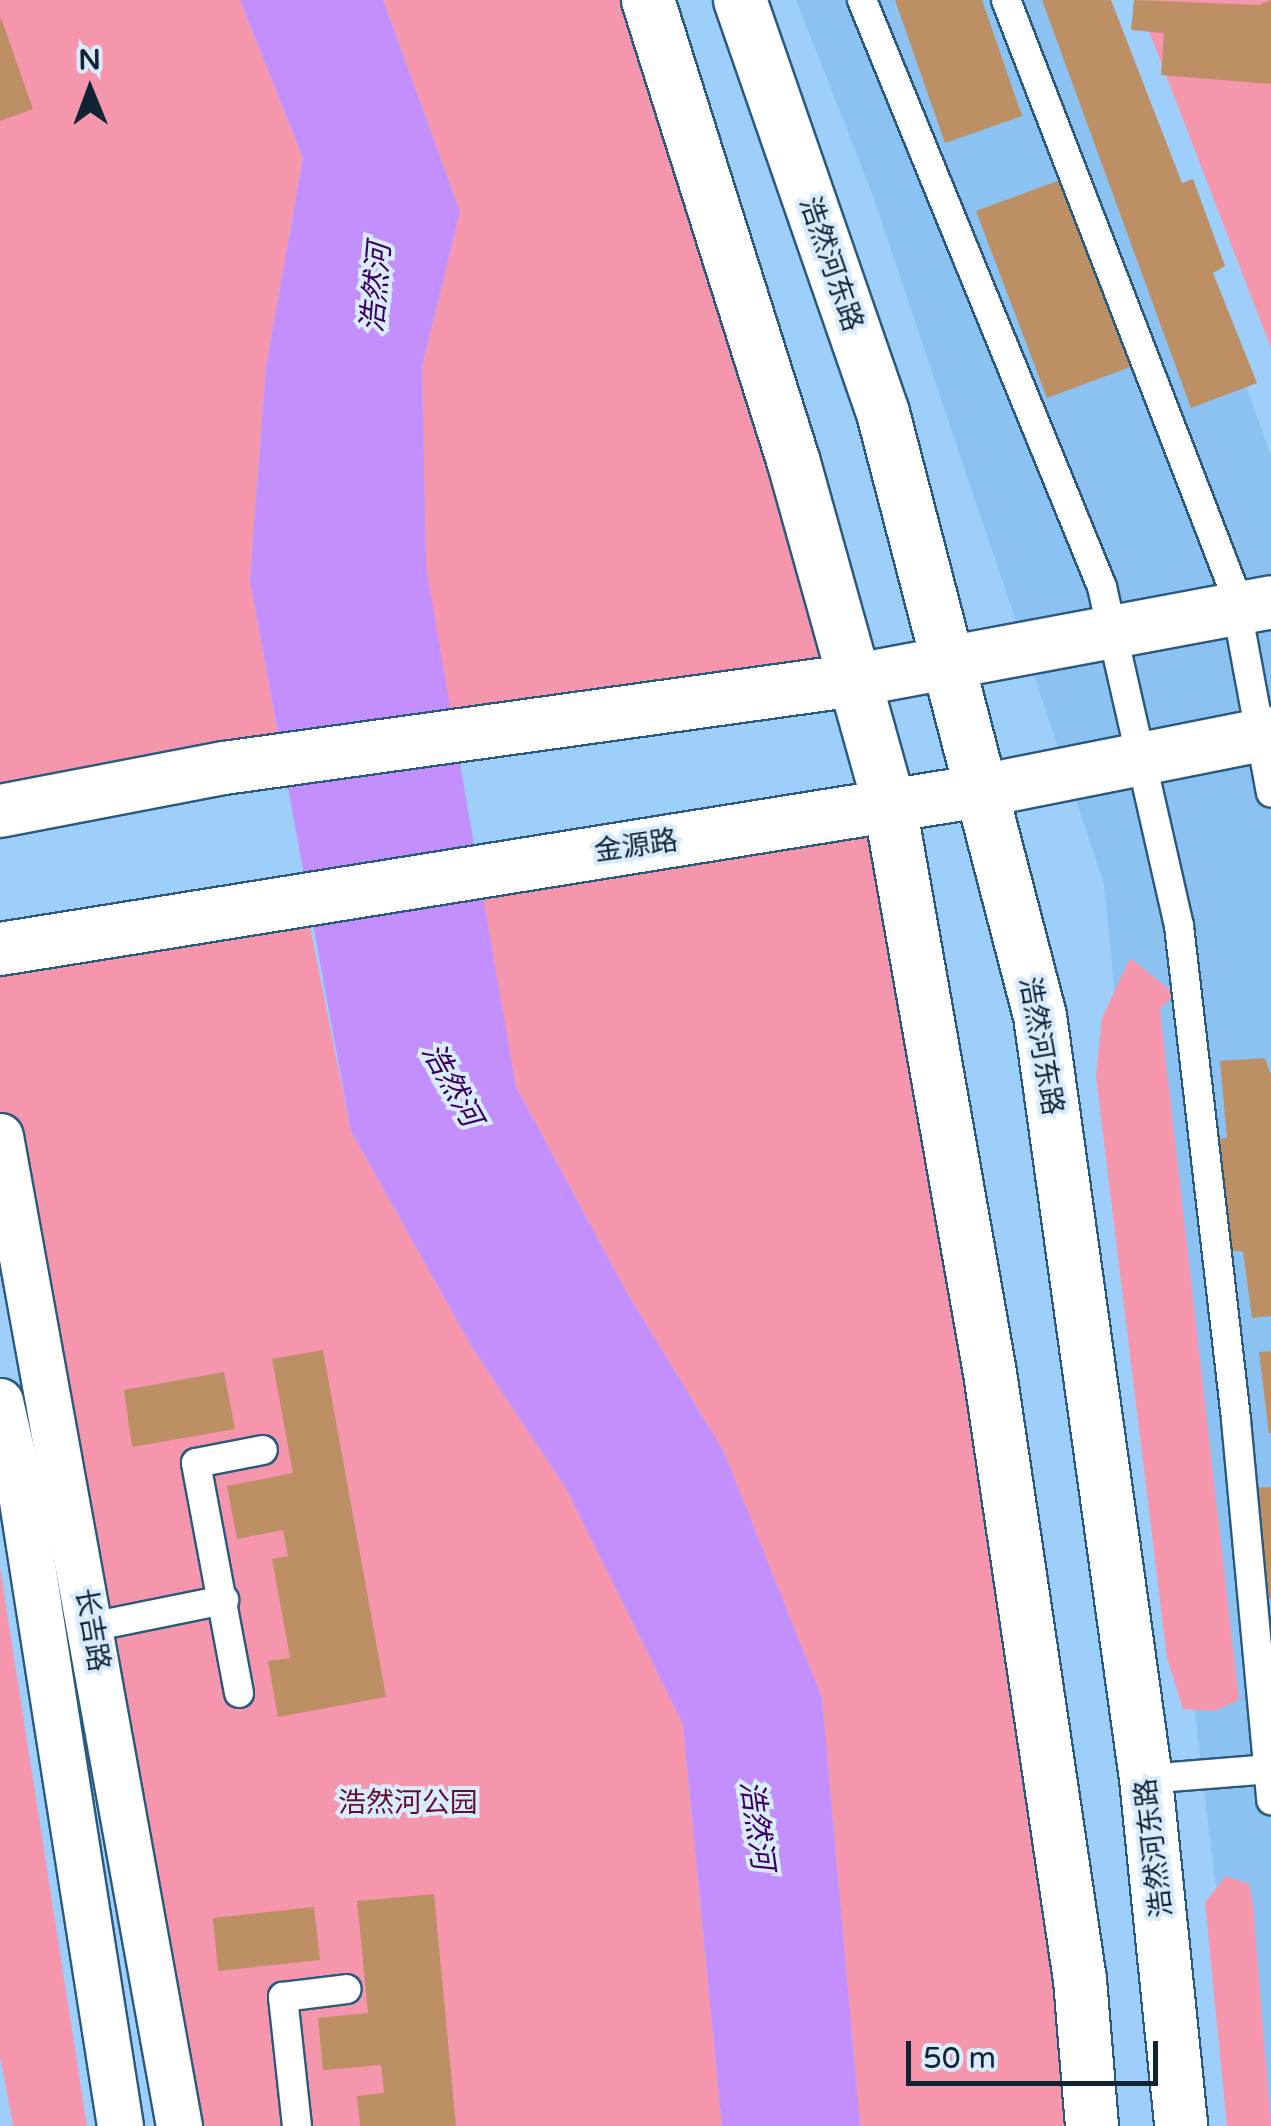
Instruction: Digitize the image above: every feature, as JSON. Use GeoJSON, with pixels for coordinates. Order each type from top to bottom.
{"type":"FeatureCollection","features":[{"type":"Feature","properties":{"kind":"main road"},"geometry":{"type":"LineString","coordinates":[[648,0],[856,680],[890,806],[994,1393],[1080,1980],[1092,2126]]}},
{"type":"Feature","properties":{"kind":"main road","name":"浩然河东路"},"geometry":{"type":"LineString","coordinates":[[740,0],[882,413],[1040,1016],[1146,1780],[1181,2126]]}},
{"type":"Feature","properties":{"kind":"main road"},"geometry":{"type":"LineString","coordinates":[[0,811],[224,768],[856,680],[1254,606]]}},
{"type":"Feature","properties":{"kind":"main road","name":"金源路"},"geometry":{"type":"LineString","coordinates":[[0,949],[981,791],[1140,756],[1266,734]]}},
{"type":"Feature","properties":{"kind":"street"},"geometry":{"type":"LineString","coordinates":[[862,0],[1102,587],[1179,926],[1271,1800]]}},
{"type":"Feature","properties":{"kind":"street"},"geometry":{"type":"LineString","coordinates":[[1006,0],[1254,606],[1271,793]]}},
{"type":"Feature","properties":{"kind":"street","name":"长吉路"},"geometry":{"type":"LineString","coordinates":[[0,1136],[179,2126]]}},
{"type":"Feature","properties":{"kind":"street","name":"长吉路"},"geometry":{"type":"LineString","coordinates":[[0,1400],[20,1488],[120,2126]]}},
{"type":"Feature","properties":{"kind":"street"},"geometry":{"type":"LineString","coordinates":[[239,1693],[196,1463],[263,1450]]}},
{"type":"Feature","properties":{"kind":"street"},"geometry":{"type":"LineString","coordinates":[[91,1627],[224,1600]]}},
{"type":"Feature","properties":{"kind":"street"},"geometry":{"type":"LineString","coordinates":[[1146,1780],[1270,1769]]}},
{"type":"Feature","properties":{"kind":"street"},"geometry":{"type":"LineString","coordinates":[[297,2126],[283,1997],[347,1989]]}},
{"type":"Feature","properties":{"kind":"shaded area"},"geometry":{"type":"Polygon","coordinates":[[[796,0],[1108,0],[1271,456],[1271,2126],[1236,2054],[1147,1315],[1104,884],[872,193],[796,0]]]}},
{"type":"Feature","properties":{"kind":"green space"},"geometry":{"type":"Polygon","coordinates":[[[0,0],[240,0],[303,158],[266,367],[250,580],[283,761],[0,811],[0,0]]]}},
{"type":"Feature","properties":{"kind":"green space"},"geometry":{"type":"Polygon","coordinates":[[[383,0],[648,0],[856,680],[454,738],[426,567],[422,366],[460,212],[383,0]]]}},
{"type":"Feature","properties":{"kind":"green space"},"geometry":{"type":"Polygon","coordinates":[[[1137,0],[1271,0],[1271,348],[1137,0]]]}},
{"type":"Feature","properties":{"kind":"green space"},"geometry":{"type":"Polygon","coordinates":[[[890,806],[1092,2126],[860,2126],[822,1698],[724,1452],[627,1293],[516,1087],[478,870],[890,806]]]}},
{"type":"Feature","properties":{"kind":"green space","name":"浩然河公园"},"geometry":{"type":"Polygon","coordinates":[[[304,897],[351,1131],[472,1347],[566,1488],[683,1724],[722,2126],[179,2126],[0,1136],[0,949],[304,897]]]}},
{"type":"Feature","properties":{"kind":"green space"},"geometry":{"type":"Polygon","coordinates":[[[1130,958],[1175,994],[1160,1009],[1239,1700],[1214,1711],[1183,1709],[1167,1658],[1096,1076],[1102,1018],[1130,958]]]}},
{"type":"Feature","properties":{"kind":"green space"},"geometry":{"type":"Polygon","coordinates":[[[0,1567],[87,2126],[13,2126],[0,2056],[0,1567]]]}},
{"type":"Feature","properties":{"kind":"green space"},"geometry":{"type":"Polygon","coordinates":[[[1226,1876],[1249,1884],[1253,1904],[1271,2126],[1227,2126],[1205,1902],[1226,1876]]]}},
{"type":"Feature","properties":{"kind":"water","name":"浩然河"},"geometry":{"type":"Polygon","coordinates":[[[240,0],[383,0],[460,212],[422,366],[426,567],[516,1087],[627,1293],[724,1452],[822,1698],[860,2126],[722,2126],[683,1724],[566,1488],[472,1347],[351,1131],[250,580],[266,367],[303,158],[240,0]]]}},
{"type":"Feature","properties":{"kind":"building"},"geometry":{"type":"Polygon","coordinates":[[[895,0],[982,0],[1022,116],[945,143],[895,0]]]}},
{"type":"Feature","properties":{"kind":"building"},"geometry":{"type":"Polygon","coordinates":[[[1042,0],[1111,0],[1182,183],[1193,179],[1225,266],[1213,273],[1257,383],[1191,408],[1042,0]]]}},
{"type":"Feature","properties":{"kind":"building"},"geometry":{"type":"Polygon","coordinates":[[[1134,0],[1259,5],[1271,0],[1271,84],[1161,75],[1164,33],[1131,30],[1134,0]]]}},
{"type":"Feature","properties":{"kind":"building"},"geometry":{"type":"Polygon","coordinates":[[[0,19],[33,109],[0,121],[0,19]]]}},
{"type":"Feature","properties":{"kind":"building"},"geometry":{"type":"Polygon","coordinates":[[[1060,180],[1130,367],[1047,398],[976,211],[1060,180]]]}},
{"type":"Feature","properties":{"kind":"building"},"geometry":{"type":"Polygon","coordinates":[[[1265,1058],[1271,1075],[1271,1316],[1252,1318],[1243,1251],[1230,1251],[1215,1139],[1227,1138],[1220,1061],[1265,1058]]]}},
{"type":"Feature","properties":{"kind":"building"},"geometry":{"type":"Polygon","coordinates":[[[323,1350],[386,1697],[278,1717],[268,1661],[290,1658],[272,1559],[288,1556],[283,1530],[237,1539],[227,1486],[293,1473],[272,1359],[323,1350]]]}},
{"type":"Feature","properties":{"kind":"building"},"geometry":{"type":"Polygon","coordinates":[[[1271,1351],[1271,1433],[1269,1434],[1259,1352],[1271,1351]]]}},
{"type":"Feature","properties":{"kind":"building"},"geometry":{"type":"Polygon","coordinates":[[[224,1372],[235,1429],[132,1447],[124,1390],[224,1372]]]}},
{"type":"Feature","properties":{"kind":"building"},"geometry":{"type":"Polygon","coordinates":[[[1271,1487],[1271,1598],[1269,1598],[1256,1488],[1271,1487]]]}},
{"type":"Feature","properties":{"kind":"building"},"geometry":{"type":"Polygon","coordinates":[[[434,1894],[456,2126],[360,2126],[357,2096],[384,2093],[381,2065],[323,2070],[318,2018],[368,2013],[357,1901],[434,1894]]]}},
{"type":"Feature","properties":{"kind":"building"},"geometry":{"type":"Polygon","coordinates":[[[314,1907],[320,1960],[218,1971],[213,1918],[314,1907]]]}}]}
